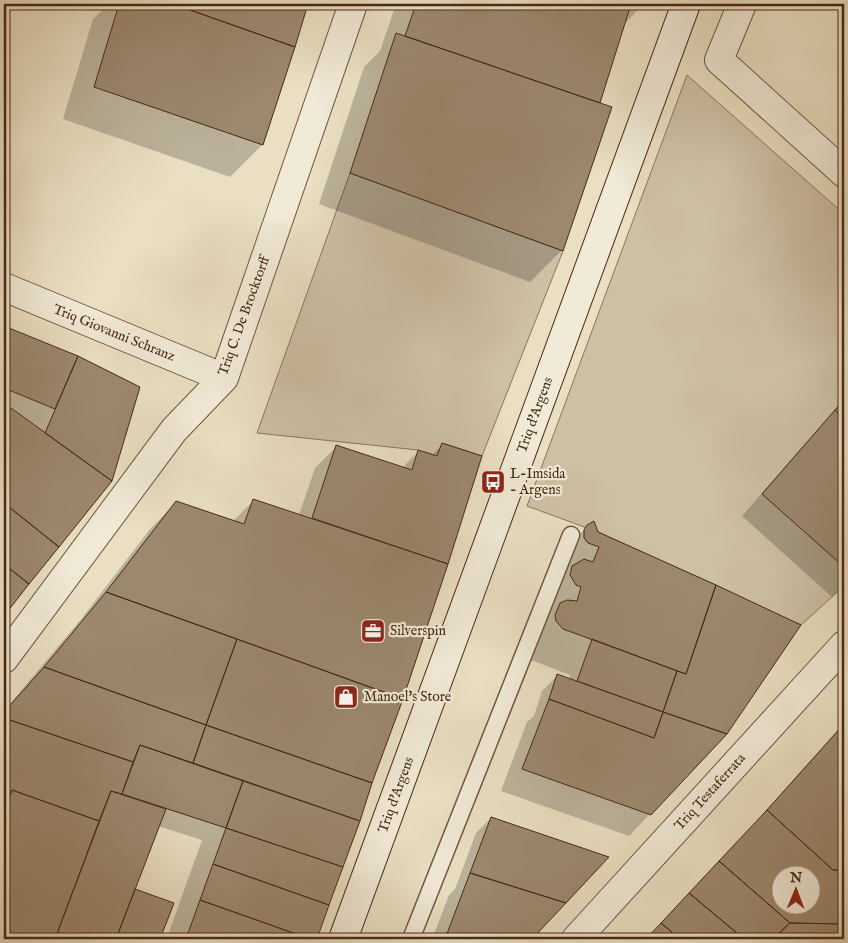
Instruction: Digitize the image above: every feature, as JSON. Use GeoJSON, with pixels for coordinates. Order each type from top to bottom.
{"type":"FeatureCollection","features":[{"type":"Feature","properties":{"kind":"street","name":"Triq C. De Brocktorff"},"geometry":{"type":"LineString","coordinates":[[4,659],[174,430],[224,378],[353,4]]}},
{"type":"Feature","properties":{"kind":"street","name":"Triq d'Argens"},"geometry":{"type":"LineString","coordinates":[[343,939],[686,4]]}},
{"type":"Feature","properties":{"kind":"street"},"geometry":{"type":"LineString","coordinates":[[742,4],[719,60],[844,174]]}},
{"type":"Feature","properties":{"kind":"street","name":"Triq Giovanni Schranz"},"geometry":{"type":"LineString","coordinates":[[4,287],[224,378]]}},
{"type":"Feature","properties":{"kind":"street","name":"Triq Testaferrata"},"geometry":{"type":"LineString","coordinates":[[576,939],[844,646]]}},
{"type":"Feature","properties":{"kind":"lane"},"geometry":{"type":"LineString","coordinates":[[411,939],[571,535]]}},
{"type":"Feature","properties":{"kind":"shaded area"},"geometry":{"type":"Polygon","coordinates":[[[687,75],[844,214],[844,400],[763,494],[844,567],[844,586],[801,625],[598,532],[527,506],[687,75]]]}},
{"type":"Feature","properties":{"kind":"shaded area"},"geometry":{"type":"Polygon","coordinates":[[[350,173],[563,251],[482,456],[442,443],[437,456],[418,450],[257,433],[350,173]]]}},
{"type":"Feature","properties":{"kind":"building"},"geometry":{"type":"Polygon","coordinates":[[[119,4],[173,4],[295,47],[263,145],[94,87],[119,4]]]}},
{"type":"Feature","properties":{"kind":"building"},"geometry":{"type":"Polygon","coordinates":[[[173,4],[308,4],[295,47],[173,4]]]}},
{"type":"Feature","properties":{"kind":"building"},"geometry":{"type":"Polygon","coordinates":[[[416,4],[631,4],[600,103],[405,36],[416,4]]]}},
{"type":"Feature","properties":{"kind":"building"},"geometry":{"type":"Polygon","coordinates":[[[396,33],[612,107],[563,251],[350,173],[396,33]]]}},
{"type":"Feature","properties":{"kind":"building"},"geometry":{"type":"Polygon","coordinates":[[[4,326],[78,356],[55,409],[4,388],[4,326]]]}},
{"type":"Feature","properties":{"kind":"building"},"geometry":{"type":"Polygon","coordinates":[[[78,356],[140,387],[112,481],[45,433],[78,356]]]}},
{"type":"Feature","properties":{"kind":"building"},"geometry":{"type":"Polygon","coordinates":[[[844,400],[844,419],[835,410],[844,400]]]}},
{"type":"Feature","properties":{"kind":"building"},"geometry":{"type":"Polygon","coordinates":[[[4,403],[112,481],[59,547],[4,503],[4,403]]]}},
{"type":"Feature","properties":{"kind":"building"},"geometry":{"type":"Polygon","coordinates":[[[835,410],[844,419],[844,567],[762,494],[835,410]]]}},
{"type":"Feature","properties":{"kind":"building"},"geometry":{"type":"Polygon","coordinates":[[[442,443],[482,456],[448,564],[312,518],[336,445],[412,470],[418,450],[437,456],[442,443]]]}},
{"type":"Feature","properties":{"kind":"building"},"geometry":{"type":"Polygon","coordinates":[[[253,499],[448,564],[403,699],[106,592],[176,501],[244,524],[253,499]]]}},
{"type":"Feature","properties":{"kind":"building"},"geometry":{"type":"Polygon","coordinates":[[[4,503],[59,547],[29,584],[4,564],[4,503]]]}},
{"type":"Feature","properties":{"kind":"building"},"geometry":{"type":"Polygon","coordinates":[[[594,521],[598,532],[716,585],[686,674],[563,629],[556,621],[555,615],[560,603],[567,600],[577,601],[581,587],[576,585],[570,575],[572,566],[584,559],[593,562],[599,547],[588,543],[584,538],[584,530],[587,525],[594,521]]]}},
{"type":"Feature","properties":{"kind":"building"},"geometry":{"type":"Polygon","coordinates":[[[4,564],[29,584],[4,616],[4,564]]]}},
{"type":"Feature","properties":{"kind":"building"},"geometry":{"type":"Polygon","coordinates":[[[716,585],[801,625],[727,734],[663,712],[677,671],[686,674],[716,585]]]}},
{"type":"Feature","properties":{"kind":"building"},"geometry":{"type":"Polygon","coordinates":[[[106,592],[237,639],[206,725],[44,667],[106,592]]]}},
{"type":"Feature","properties":{"kind":"building"},"geometry":{"type":"Polygon","coordinates":[[[237,639],[403,699],[372,783],[206,725],[237,639]]]}},
{"type":"Feature","properties":{"kind":"building"},"geometry":{"type":"Polygon","coordinates":[[[592,639],[677,671],[663,712],[577,681],[592,639]]]}},
{"type":"Feature","properties":{"kind":"building"},"geometry":{"type":"Polygon","coordinates":[[[44,667],[206,725],[193,763],[140,745],[133,762],[4,718],[4,712],[44,667]]]}},
{"type":"Feature","properties":{"kind":"building"},"geometry":{"type":"Polygon","coordinates":[[[557,674],[663,712],[654,738],[549,699],[557,674]]]}},
{"type":"Feature","properties":{"kind":"building"},"geometry":{"type":"Polygon","coordinates":[[[549,699],[654,738],[663,712],[727,734],[651,815],[522,769],[549,699]]]}},
{"type":"Feature","properties":{"kind":"building"},"geometry":{"type":"Polygon","coordinates":[[[4,718],[133,762],[122,794],[111,791],[99,821],[12,790],[6,805],[4,804],[4,718]]]}},
{"type":"Feature","properties":{"kind":"building"},"geometry":{"type":"Polygon","coordinates":[[[844,724],[844,870],[833,870],[767,810],[844,724]]]}},
{"type":"Feature","properties":{"kind":"building"},"geometry":{"type":"Polygon","coordinates":[[[206,725],[372,783],[360,821],[193,763],[206,725]]]}},
{"type":"Feature","properties":{"kind":"building"},"geometry":{"type":"Polygon","coordinates":[[[140,745],[243,781],[226,828],[122,794],[140,745]]]}},
{"type":"Feature","properties":{"kind":"building"},"geometry":{"type":"Polygon","coordinates":[[[243,781],[360,821],[343,867],[226,828],[243,781]]]}},
{"type":"Feature","properties":{"kind":"building"},"geometry":{"type":"Polygon","coordinates":[[[12,790],[99,821],[55,939],[4,939],[4,810],[12,790]]]}},
{"type":"Feature","properties":{"kind":"building"},"geometry":{"type":"Polygon","coordinates":[[[111,791],[166,809],[116,939],[55,939],[111,791]]]}},
{"type":"Feature","properties":{"kind":"building"},"geometry":{"type":"Polygon","coordinates":[[[767,810],[833,870],[844,870],[844,924],[790,923],[782,916],[820,916],[820,866],[770,866],[770,906],[719,861],[767,810]]]}},
{"type":"Feature","properties":{"kind":"building"},"geometry":{"type":"Polygon","coordinates":[[[491,817],[609,857],[566,903],[470,873],[491,817]]]}},
{"type":"Feature","properties":{"kind":"building"},"geometry":{"type":"Polygon","coordinates":[[[226,828],[343,867],[329,905],[213,864],[226,828]]]}},
{"type":"Feature","properties":{"kind":"building"},"geometry":{"type":"Polygon","coordinates":[[[719,861],[770,906],[770,916],[782,916],[790,923],[773,939],[744,939],[689,893],[719,861]]]}},
{"type":"Feature","properties":{"kind":"building"},"geometry":{"type":"Polygon","coordinates":[[[213,864],[329,905],[317,939],[310,939],[200,900],[213,864]]]}},
{"type":"Feature","properties":{"kind":"building"},"geometry":{"type":"Polygon","coordinates":[[[470,873],[566,903],[532,939],[445,939],[470,873]]]}},
{"type":"Feature","properties":{"kind":"building"},"geometry":{"type":"Polygon","coordinates":[[[135,889],[174,903],[162,934],[174,939],[116,939],[135,889]]]}},
{"type":"Feature","properties":{"kind":"building"},"geometry":{"type":"Polygon","coordinates":[[[689,893],[744,939],[680,939],[661,923],[689,893]]]}},
{"type":"Feature","properties":{"kind":"building"},"geometry":{"type":"Polygon","coordinates":[[[200,900],[310,939],[196,939],[187,936],[200,900]]]}},
{"type":"Feature","properties":{"kind":"building"},"geometry":{"type":"Polygon","coordinates":[[[661,923],[680,939],[646,939],[661,923]]]}},
{"type":"Feature","properties":{"kind":"building"},"geometry":{"type":"Polygon","coordinates":[[[790,923],[844,924],[844,939],[773,939],[790,923]]]}},
{"type":"Feature","properties":{"kind":"place","name":"L-Imsida - Argens"},"geometry":{"type":"Point","coordinates":[493,482]}},
{"type":"Feature","properties":{"kind":"place","name":"Silverspin"},"geometry":{"type":"Point","coordinates":[373,631]}},
{"type":"Feature","properties":{"kind":"place","name":"Manoel's Store"},"geometry":{"type":"Point","coordinates":[346,697]}}]}
